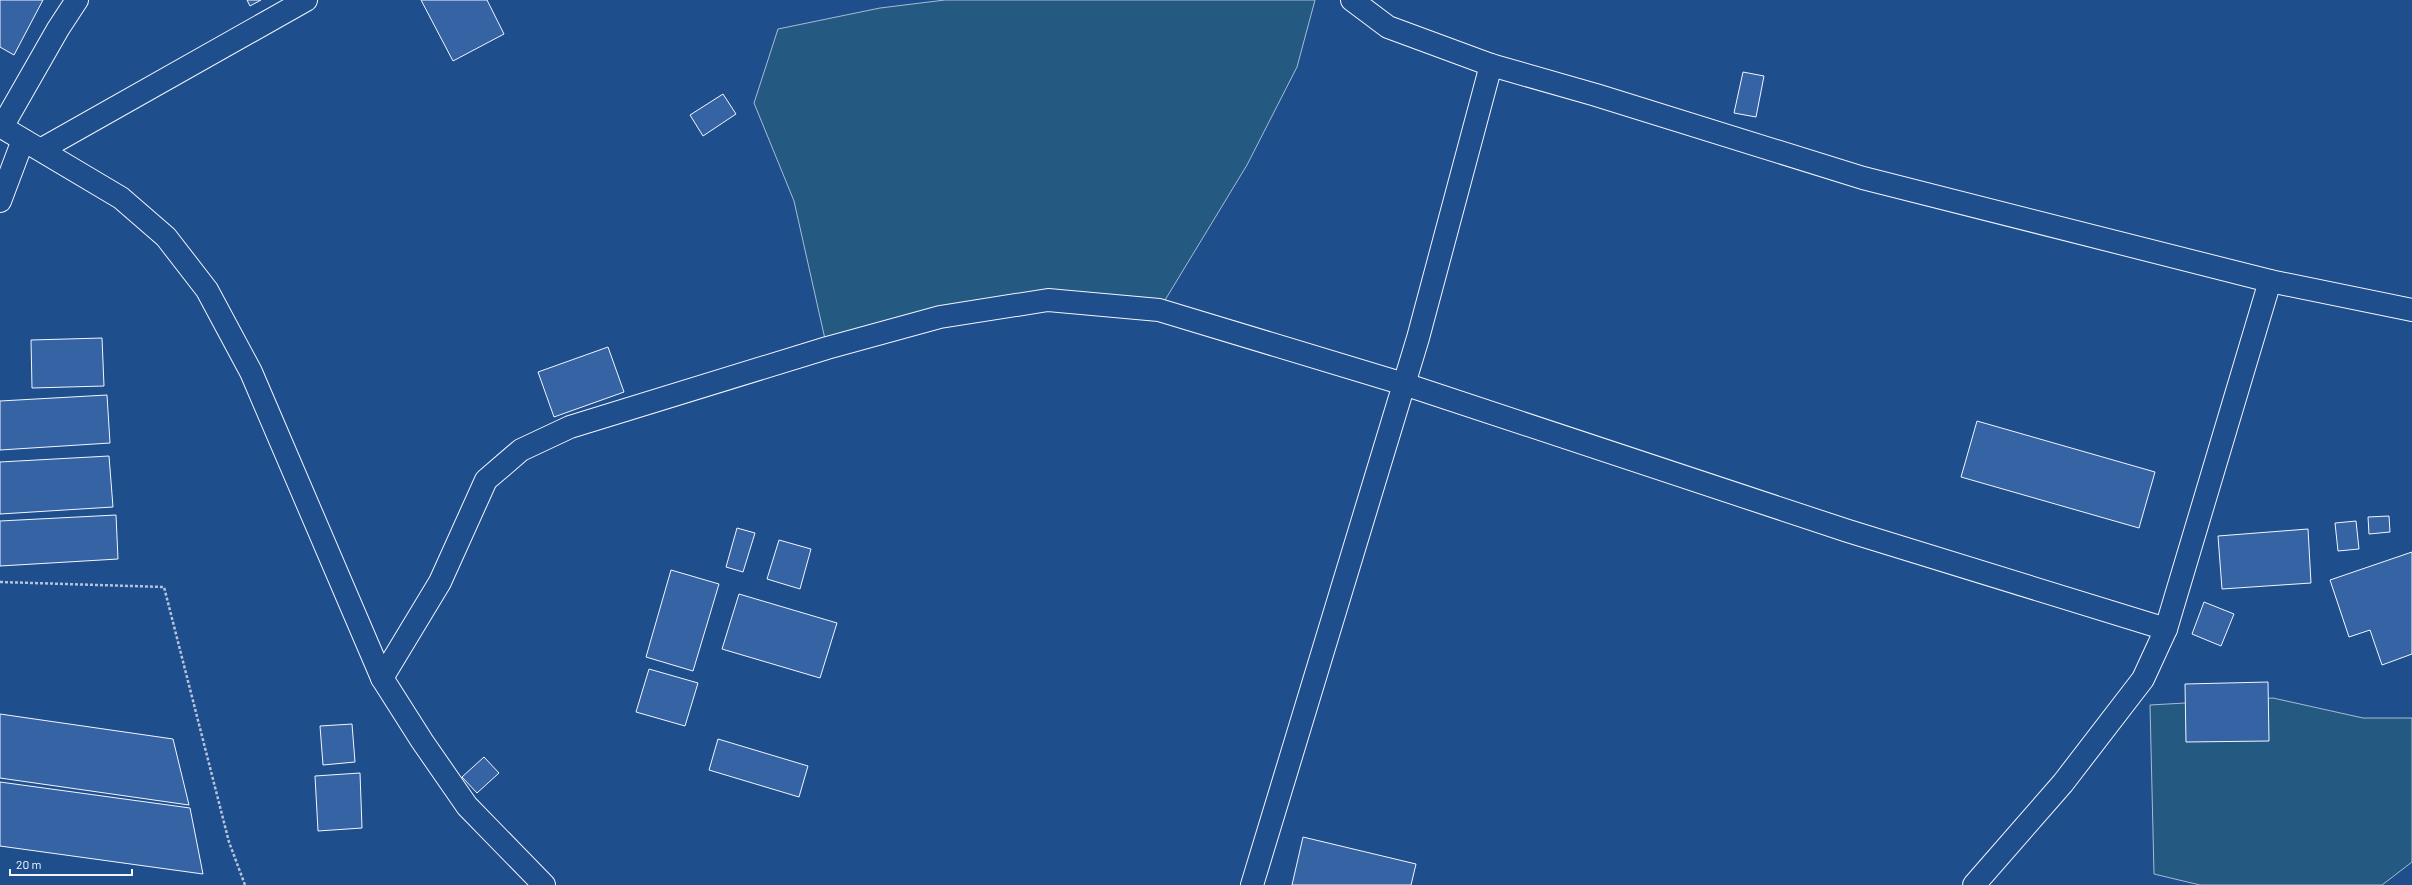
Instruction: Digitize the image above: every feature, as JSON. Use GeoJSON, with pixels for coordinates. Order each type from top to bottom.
{"type":"FeatureCollection","features":[{"type":"Feature","properties":{"kind":"street"},"geometry":{"type":"LineString","coordinates":[[77,0],[58,29],[1,127],[121,198],[166,237],[207,290],[251,372],[382,678],[422,741],[467,806],[544,885]]}},
{"type":"Feature","properties":{"kind":"street"},"geometry":{"type":"LineString","coordinates":[[0,201],[32,144],[306,0]]}},
{"type":"Feature","properties":{"kind":"street"},"geometry":{"type":"LineString","coordinates":[[1352,0],[1388,27],[1491,65],[1596,95],[1863,178],[2270,281],[2412,310]]}},
{"type":"Feature","properties":{"kind":"street"},"geometry":{"type":"LineString","coordinates":[[1252,885],[1404,384],[1491,65]]}},
{"type":"Feature","properties":{"kind":"street"},"geometry":{"type":"LineString","coordinates":[[1974,885],[2063,782],[2143,679],[2166,629],[2270,281]]}},
{"type":"Feature","properties":{"kind":"street"},"geometry":{"type":"LineString","coordinates":[[382,678],[440,582],[486,480],[521,450],[570,427],[827,348],[940,317],[1048,300],[1159,310],[1404,384],[1848,531],[2166,629]]}},
{"type":"Feature","properties":{"kind":"path"},"geometry":{"type":"LineString","coordinates":[[0,582],[164,587],[229,842],[245,885]]}},
{"type":"Feature","properties":{"kind":"shaded area"},"geometry":{"type":"Polygon","coordinates":[[[945,0],[1315,0],[1297,67],[1247,165],[1159,310],[1048,300],[827,348],[794,201],[754,103],[778,29],[880,8],[945,0]]]}},
{"type":"Feature","properties":{"kind":"shaded area"},"geometry":{"type":"Polygon","coordinates":[[[2273,698],[2363,718],[2412,718],[2412,862],[2382,885],[2200,885],[2154,874],[2150,705],[2273,698]]]}},
{"type":"Feature","properties":{"kind":"building"},"geometry":{"type":"Polygon","coordinates":[[[0,0],[43,0],[14,55],[0,47],[0,0]]]}},
{"type":"Feature","properties":{"kind":"building"},"geometry":{"type":"Polygon","coordinates":[[[247,0],[261,0],[250,6],[247,0]]]}},
{"type":"Feature","properties":{"kind":"building"},"geometry":{"type":"Polygon","coordinates":[[[421,0],[487,0],[504,34],[453,61],[421,0]]]}},
{"type":"Feature","properties":{"kind":"building"},"geometry":{"type":"Polygon","coordinates":[[[1743,72],[1764,76],[1756,117],[1734,113],[1743,72]]]}},
{"type":"Feature","properties":{"kind":"building"},"geometry":{"type":"Polygon","coordinates":[[[723,94],[736,114],[703,136],[690,115],[723,94]]]}},
{"type":"Feature","properties":{"kind":"building"},"geometry":{"type":"Polygon","coordinates":[[[102,338],[104,386],[32,388],[31,340],[102,338]]]}},
{"type":"Feature","properties":{"kind":"building"},"geometry":{"type":"Polygon","coordinates":[[[608,347],[624,392],[554,417],[538,372],[608,347]]]}},
{"type":"Feature","properties":{"kind":"building"},"geometry":{"type":"Polygon","coordinates":[[[107,395],[110,443],[0,450],[0,401],[107,395]]]}},
{"type":"Feature","properties":{"kind":"building"},"geometry":{"type":"Polygon","coordinates":[[[1977,421],[2155,472],[2139,528],[1961,477],[1977,421]]]}},
{"type":"Feature","properties":{"kind":"building"},"geometry":{"type":"Polygon","coordinates":[[[109,456],[113,507],[0,514],[0,462],[109,456]]]}},
{"type":"Feature","properties":{"kind":"building"},"geometry":{"type":"Polygon","coordinates":[[[116,515],[118,559],[0,566],[0,521],[116,515]]]}},
{"type":"Feature","properties":{"kind":"building"},"geometry":{"type":"Polygon","coordinates":[[[2389,516],[2390,532],[2369,534],[2368,517],[2389,516]]]}},
{"type":"Feature","properties":{"kind":"building"},"geometry":{"type":"Polygon","coordinates":[[[2356,521],[2359,549],[2338,551],[2335,523],[2356,521]]]}},
{"type":"Feature","properties":{"kind":"building"},"geometry":{"type":"Polygon","coordinates":[[[737,528],[755,533],[743,572],[726,567],[737,528]]]}},
{"type":"Feature","properties":{"kind":"building"},"geometry":{"type":"Polygon","coordinates":[[[2308,529],[2311,583],[2222,589],[2218,536],[2308,529]]]}},
{"type":"Feature","properties":{"kind":"building"},"geometry":{"type":"Polygon","coordinates":[[[779,540],[811,549],[800,589],[767,579],[779,540]]]}},
{"type":"Feature","properties":{"kind":"building"},"geometry":{"type":"Polygon","coordinates":[[[2412,552],[2412,654],[2382,665],[2370,630],[2349,637],[2330,580],[2412,552]]]}},
{"type":"Feature","properties":{"kind":"building"},"geometry":{"type":"Polygon","coordinates":[[[671,570],[719,584],[693,671],[646,657],[671,570]]]}},
{"type":"Feature","properties":{"kind":"building"},"geometry":{"type":"Polygon","coordinates":[[[739,594],[837,623],[820,678],[722,649],[739,594]]]}},
{"type":"Feature","properties":{"kind":"building"},"geometry":{"type":"Polygon","coordinates":[[[2204,602],[2234,614],[2221,646],[2192,634],[2204,602]]]}},
{"type":"Feature","properties":{"kind":"building"},"geometry":{"type":"Polygon","coordinates":[[[649,669],[698,683],[685,726],[636,712],[649,669]]]}},
{"type":"Feature","properties":{"kind":"building"},"geometry":{"type":"Polygon","coordinates":[[[2268,682],[2269,741],[2186,742],[2185,684],[2268,682]]]}},
{"type":"Feature","properties":{"kind":"building"},"geometry":{"type":"Polygon","coordinates":[[[0,714],[173,739],[189,805],[0,778],[0,714]]]}},
{"type":"Feature","properties":{"kind":"building"},"geometry":{"type":"Polygon","coordinates":[[[352,724],[355,762],[323,765],[320,726],[352,724]]]}},
{"type":"Feature","properties":{"kind":"building"},"geometry":{"type":"Polygon","coordinates":[[[718,739],[808,766],[799,797],[709,770],[718,739]]]}},
{"type":"Feature","properties":{"kind":"building"},"geometry":{"type":"Polygon","coordinates":[[[484,757],[499,773],[477,793],[462,777],[484,757]]]}},
{"type":"Feature","properties":{"kind":"building"},"geometry":{"type":"Polygon","coordinates":[[[360,773],[362,828],[318,831],[315,776],[360,773]]]}},
{"type":"Feature","properties":{"kind":"building"},"geometry":{"type":"Polygon","coordinates":[[[0,782],[190,808],[203,874],[0,846],[0,782]]]}},
{"type":"Feature","properties":{"kind":"building"},"geometry":{"type":"Polygon","coordinates":[[[1303,837],[1416,864],[1411,885],[1292,885],[1303,837]]]}}]}
